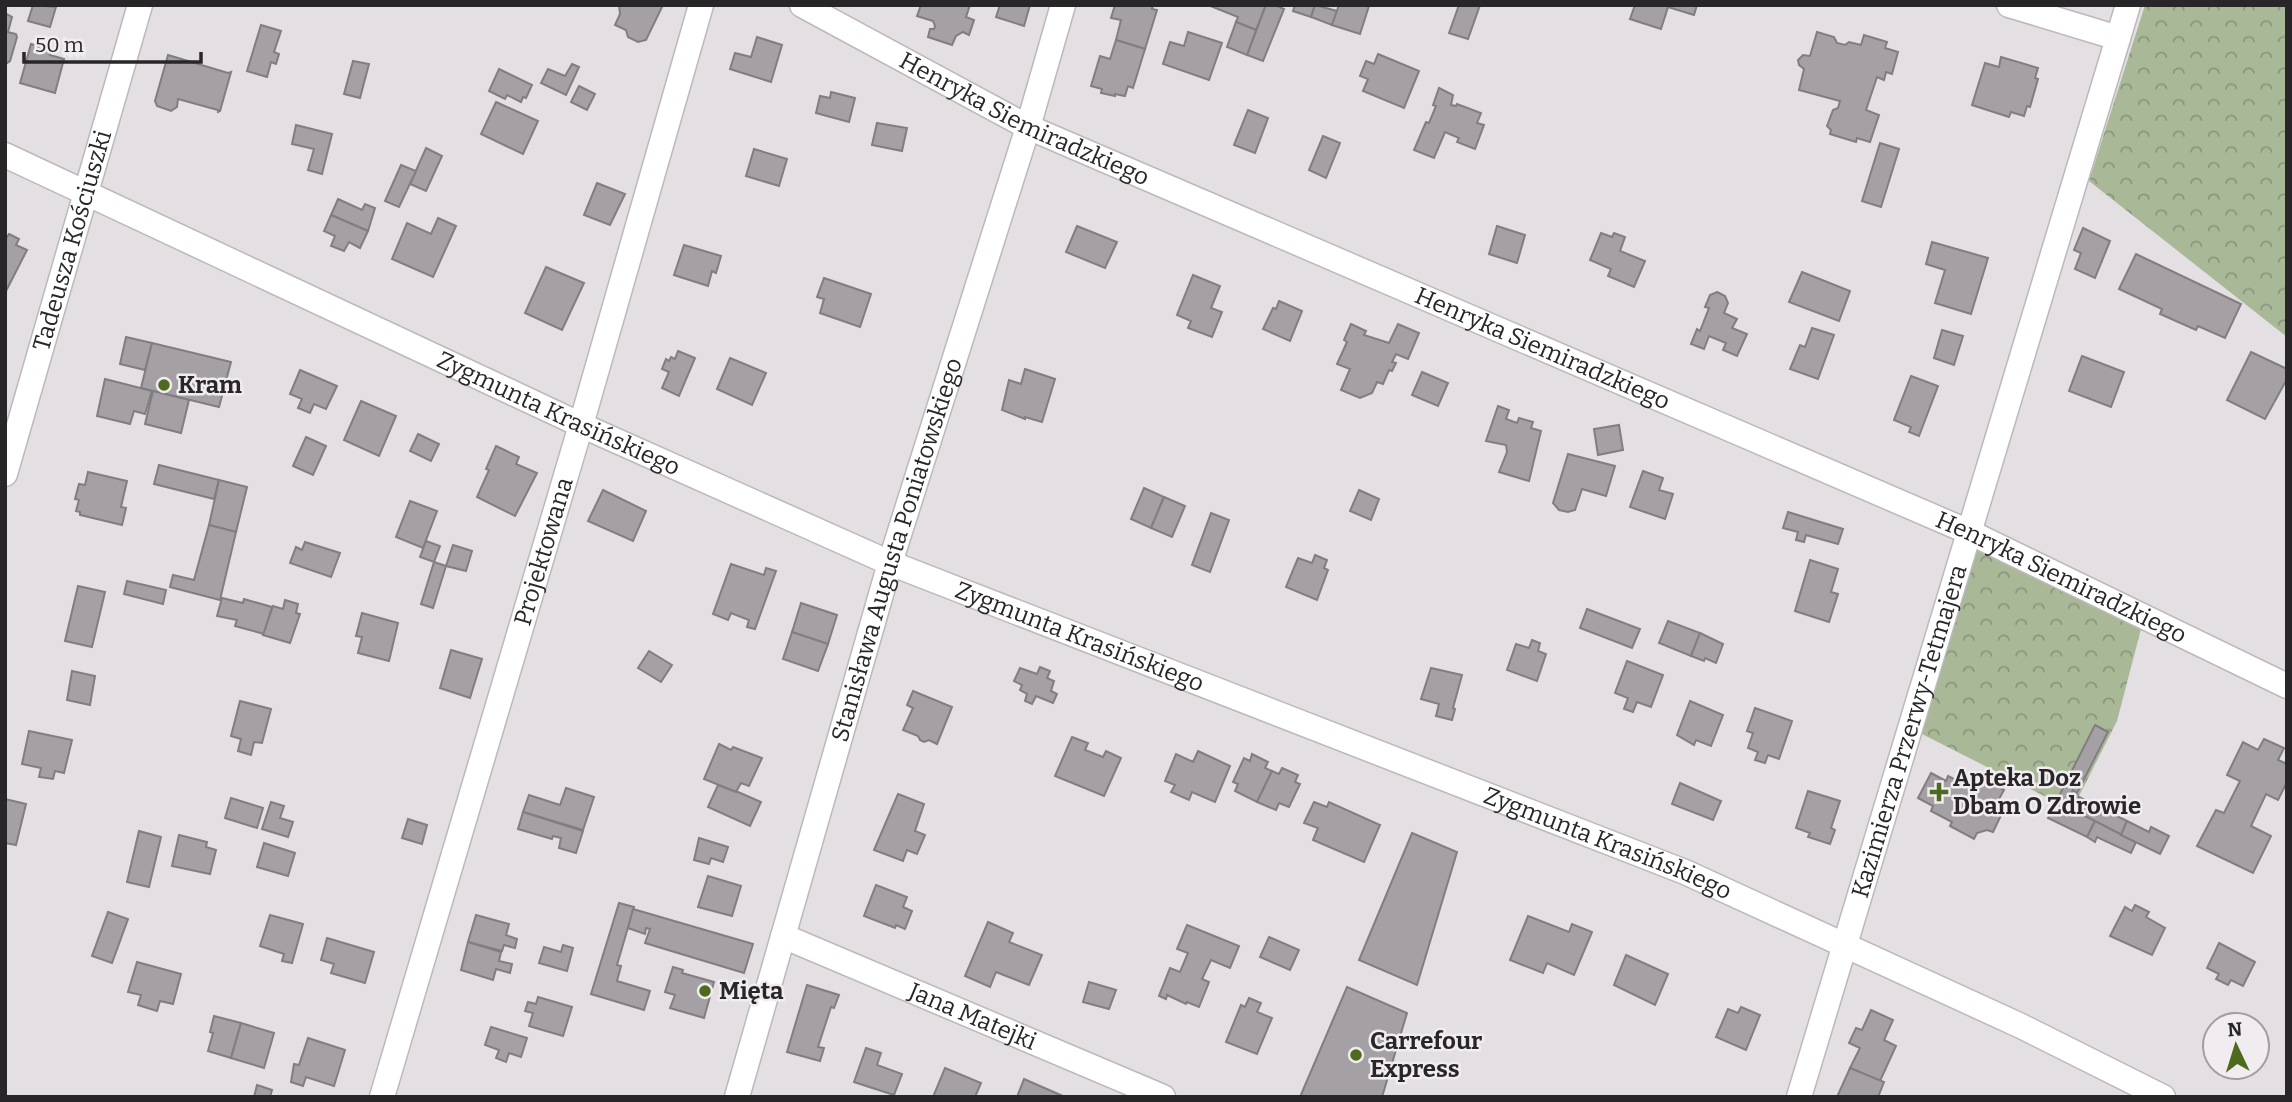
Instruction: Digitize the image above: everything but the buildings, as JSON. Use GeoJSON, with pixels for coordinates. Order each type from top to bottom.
{"type":"FeatureCollection","features":[{"type":"Feature","properties":{"kind":"street","name":"Tadeusza Kościuszki"},"geometry":{"type":"LineString","coordinates":[[5,474],[9,445],[141,5]]}},
{"type":"Feature","properties":{"kind":"street","name":"Projektowana"},"geometry":{"type":"LineString","coordinates":[[382,1097],[581,425],[701,5]]}},
{"type":"Feature","properties":{"kind":"street","name":"Henryka Siemiradzkiego"},"geometry":{"type":"LineString","coordinates":[[802,5],[1028,127],[1969,532],[2287,686]]}},
{"type":"Feature","properties":{"kind":"street","name":"Stanisława Augusta Poniatowskiego"},"geometry":{"type":"LineString","coordinates":[[737,1097],[890,564],[1028,127],[1063,5]]}},
{"type":"Feature","properties":{"kind":"street"},"geometry":{"type":"LineString","coordinates":[[2009,5],[2118,38]]}},
{"type":"Feature","properties":{"kind":"street","name":"Kazimierza Przerwy-Tetmajera"},"geometry":{"type":"LineString","coordinates":[[1799,1097],[2128,5]]}},
{"type":"Feature","properties":{"kind":"street","name":"Zygmunta Krasińskiego"},"geometry":{"type":"LineString","coordinates":[[5,155],[581,425],[890,564],[1685,872],[2021,1026],[2163,1097]]}},
{"type":"Feature","properties":{"kind":"street","name":"Jana Matejki"},"geometry":{"type":"LineString","coordinates":[[783,936],[1163,1097]]}},
{"type":"Feature","properties":{"kind":"green space"},"geometry":{"type":"Polygon","coordinates":[[[2145,5],[2287,5],[2287,337],[2089,181],[2145,5]]]}},
{"type":"Feature","properties":{"kind":"green space"},"geometry":{"type":"Polygon","coordinates":[[[1973,551],[1983,551],[2141,629],[2117,721],[2078,798],[2056,802],[1920,733],[1973,551]]]}},
{"type":"Feature","properties":{"kind":"place","name":"Kram"},"geometry":{"type":"Point","coordinates":[164,385]}},
{"type":"Feature","properties":{"kind":"place","name":"Apteka Doz Dbam O Zdrowie"},"geometry":{"type":"Point","coordinates":[1939,792]}},
{"type":"Feature","properties":{"kind":"place","name":"Mięta"},"geometry":{"type":"Point","coordinates":[705,991]}},
{"type":"Feature","properties":{"kind":"place","name":"Carrefour Express"},"geometry":{"type":"Point","coordinates":[1356,1055]}}]}
